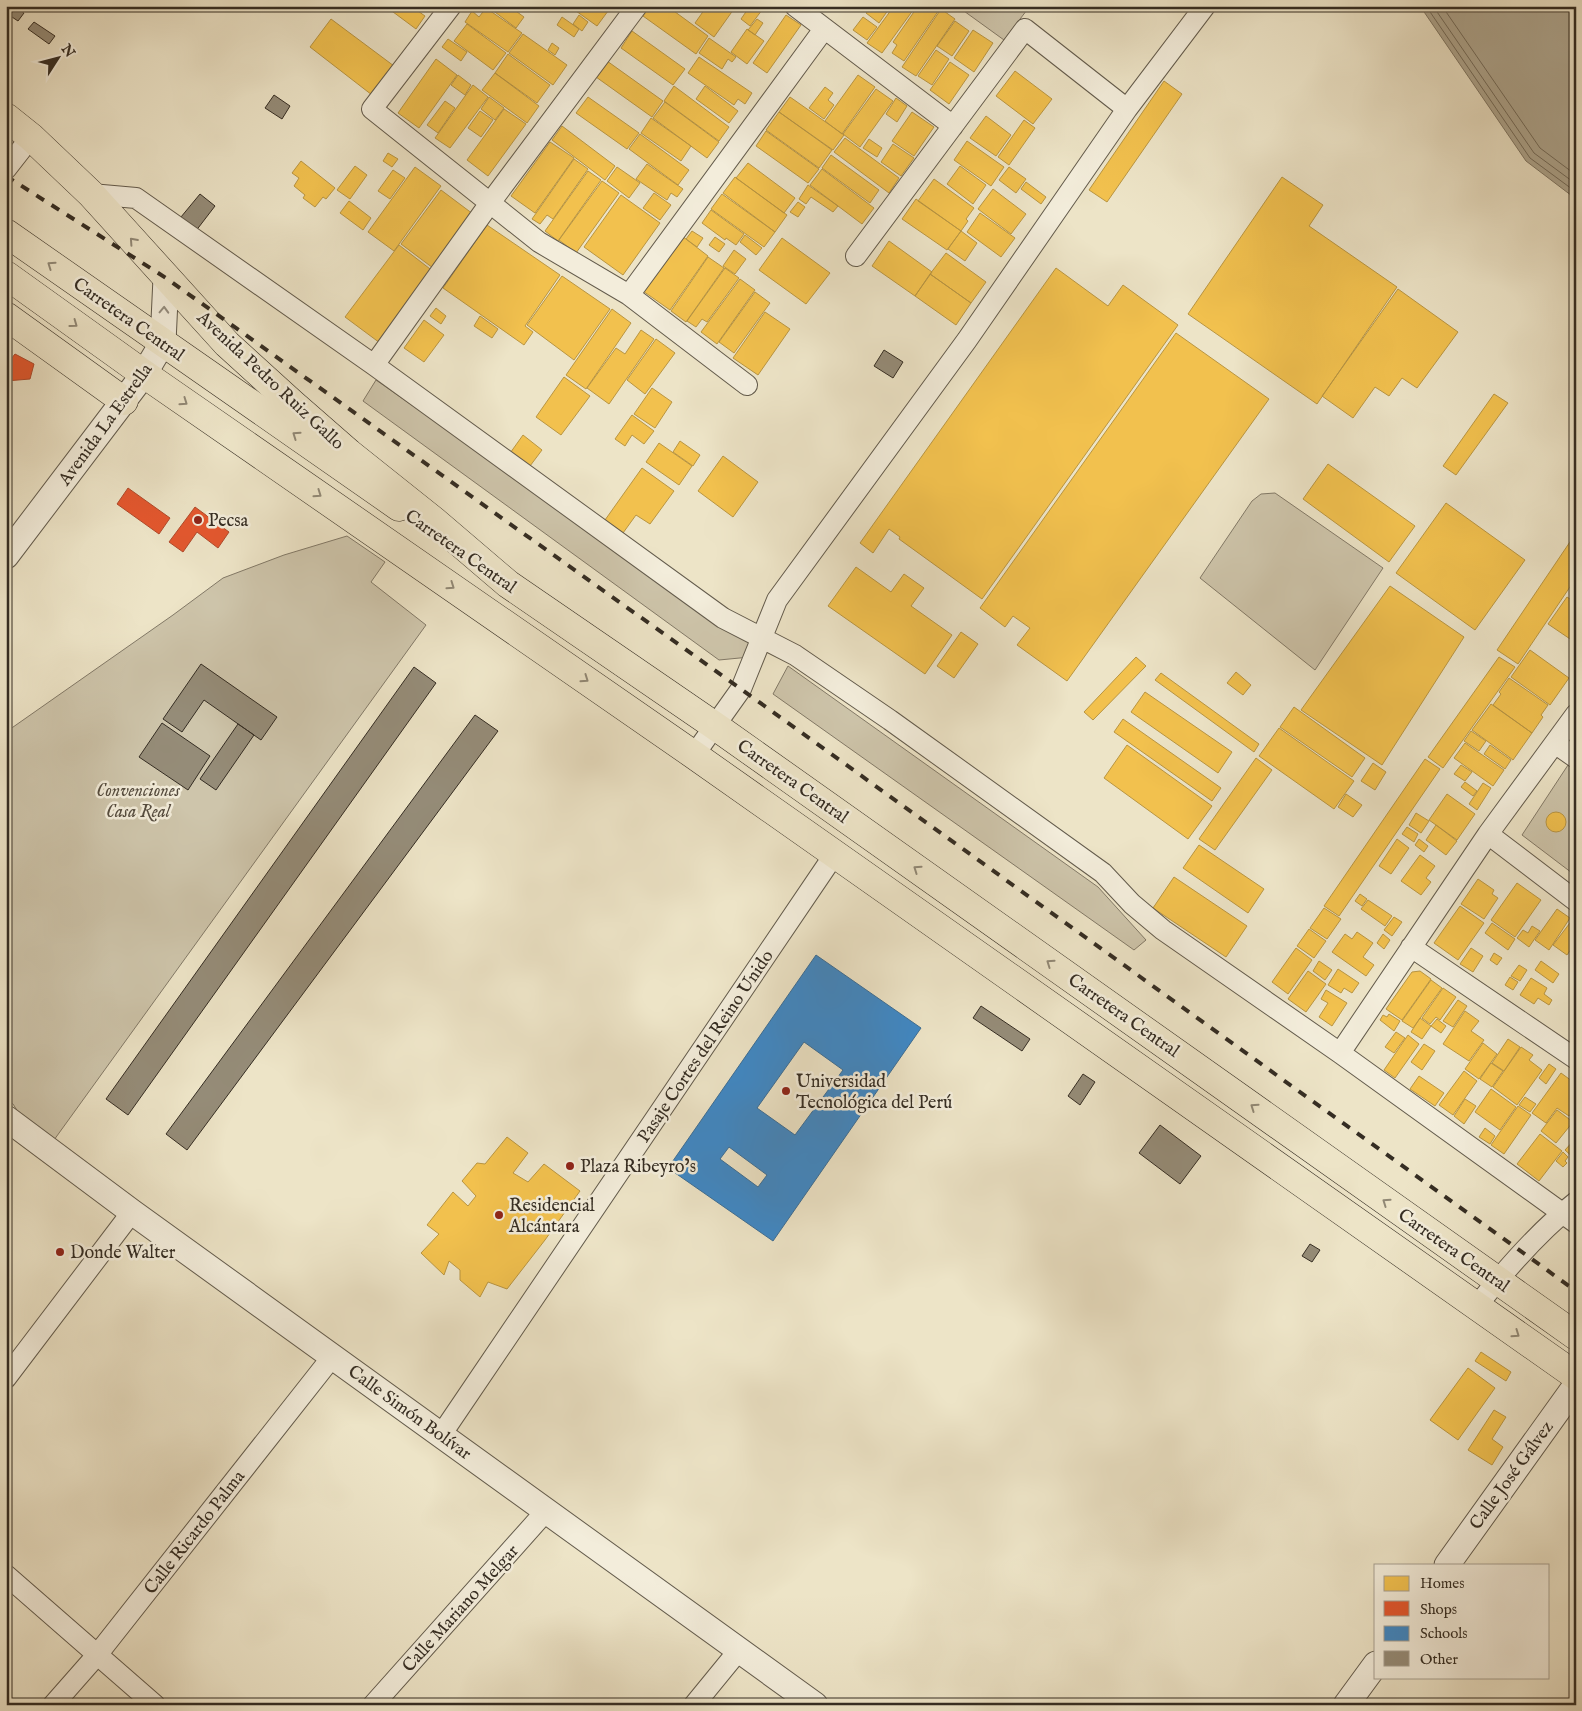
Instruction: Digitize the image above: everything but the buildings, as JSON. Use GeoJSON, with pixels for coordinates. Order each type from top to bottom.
{"type":"FeatureCollection","features":[{"type":"Feature","properties":{"kind":"main road","name":"Avenida Pedro Ruiz Gallo"},"geometry":{"type":"LineString","coordinates":[[6,117],[31,137],[91,194],[227,344],[293,404],[508,584]]}},
{"type":"Feature","properties":{"kind":"main road","name":"Carretera Central"},"geometry":{"type":"LineString","coordinates":[[6,233],[508,584],[715,726],[1576,1336]]}},
{"type":"Feature","properties":{"kind":"main road","name":"Carretera Central"},"geometry":{"type":"LineString","coordinates":[[6,275],[144,374],[694,755],[1576,1376]]}},
{"type":"Feature","properties":{"kind":"main road"},"geometry":{"type":"LineString","coordinates":[[6,316],[124,401]]}},
{"type":"Feature","properties":{"kind":"main road"},"geometry":{"type":"LineString","coordinates":[[1153,1079],[1175,1051]]}},
{"type":"Feature","properties":{"kind":"street"},"geometry":{"type":"LineString","coordinates":[[451,6],[372,109],[539,242],[629,296],[746,385]]}},
{"type":"Feature","properties":{"kind":"street"},"geometry":{"type":"LineString","coordinates":[[374,365],[490,203],[637,6]]}},
{"type":"Feature","properties":{"kind":"street"},"geometry":{"type":"LineString","coordinates":[[795,6],[953,126]]}},
{"type":"Feature","properties":{"kind":"street"},"geometry":{"type":"LineString","coordinates":[[694,755],[741,689],[777,600],[967,340],[1128,109],[1206,6]]}},
{"type":"Feature","properties":{"kind":"street"},"geometry":{"type":"LineString","coordinates":[[629,296],[824,28]]}},
{"type":"Feature","properties":{"kind":"street"},"geometry":{"type":"LineString","coordinates":[[856,256],[1025,29],[1128,109]]}},
{"type":"Feature","properties":{"kind":"street"},"geometry":{"type":"LineString","coordinates":[[6,169],[31,137]]}},
{"type":"Feature","properties":{"kind":"street"},"geometry":{"type":"LineString","coordinates":[[91,194],[136,198],[374,365],[723,618],[795,655],[898,725],[1103,872],[1132,904],[1163,930],[1571,1213],[1522,1252],[1477,1306]]}},
{"type":"Feature","properties":{"kind":"street","name":"Avenida La Estrella"},"geometry":{"type":"LineString","coordinates":[[6,556],[144,374],[163,342],[166,278]]}},
{"type":"Feature","properties":{"kind":"street"},"geometry":{"type":"LineString","coordinates":[[1340,1052],[1488,834],[1556,744],[1576,714]]}},
{"type":"Feature","properties":{"kind":"street"},"geometry":{"type":"LineString","coordinates":[[1556,744],[1576,758]]}},
{"type":"Feature","properties":{"kind":"street"},"geometry":{"type":"LineString","coordinates":[[1488,834],[1576,901]]}},
{"type":"Feature","properties":{"kind":"street","name":"Pasaje Cortes del Reino Unido"},"geometry":{"type":"LineString","coordinates":[[441,1435],[834,855]]}},
{"type":"Feature","properties":{"kind":"street"},"geometry":{"type":"LineString","coordinates":[[1411,947],[1576,1059]]}},
{"type":"Feature","properties":{"kind":"street","name":"Calle Simón Bolívar"},"geometry":{"type":"LineString","coordinates":[[6,1118],[132,1212],[815,1705]]}},
{"type":"Feature","properties":{"kind":"street"},"geometry":{"type":"LineString","coordinates":[[6,1378],[132,1212]]}},
{"type":"Feature","properties":{"kind":"street","name":"Calle Ricardo Palma"},"geometry":{"type":"LineString","coordinates":[[53,1705],[97,1655],[332,1357]]}},
{"type":"Feature","properties":{"kind":"street","name":"Calle José Gálvez"},"geometry":{"type":"LineString","coordinates":[[1448,1564],[1576,1385]]}},
{"type":"Feature","properties":{"kind":"street","name":"Calle Mariano Melgar"},"geometry":{"type":"LineString","coordinates":[[373,1705],[546,1511]]}},
{"type":"Feature","properties":{"kind":"street"},"geometry":{"type":"LineString","coordinates":[[6,1575],[155,1705]]}},
{"type":"Feature","properties":{"kind":"street"},"geometry":{"type":"LineString","coordinates":[[694,1705],[739,1650]]}},
{"type":"Feature","properties":{"kind":"street"},"geometry":{"type":"LineString","coordinates":[[1346,1705],[1374,1667]]}},
{"type":"Feature","properties":{"kind":"green space"},"geometry":{"type":"Polygon","coordinates":[[[957,6],[1030,6],[1004,40],[957,6]]]}},
{"type":"Feature","properties":{"kind":"green space"},"geometry":{"type":"Polygon","coordinates":[[[376,380],[752,643],[750,657],[719,660],[363,401],[376,380]]]}},
{"type":"Feature","properties":{"kind":"green space"},"geometry":{"type":"Polygon","coordinates":[[[1275,493],[1383,568],[1315,670],[1200,578],[1252,501],[1261,494],[1275,493]]]}},
{"type":"Feature","properties":{"kind":"green space","name":"Convenciones Casa Real"},"geometry":{"type":"Polygon","coordinates":[[[347,536],[385,562],[371,582],[426,625],[54,1140],[20,1115],[13,1104],[6,1099],[6,732],[223,578],[284,555],[347,536]]]}},
{"type":"Feature","properties":{"kind":"green space"},"geometry":{"type":"Polygon","coordinates":[[[788,666],[1098,887],[1146,940],[1134,950],[773,694],[788,666]]]}},
{"type":"Feature","properties":{"kind":"green space"},"geometry":{"type":"Polygon","coordinates":[[[1568,765],[1576,771],[1576,876],[1522,835],[1568,765]]]}},
{"type":"Feature","properties":{"kind":"water"},"geometry":{"type":"Polygon","coordinates":[[[1420,6],[1576,6],[1576,199],[1526,161],[1420,6]]]}},
{"type":"Feature","properties":{"kind":"railway"},"geometry":{"type":"LineString","coordinates":[[6,176],[166,278],[741,689],[1576,1291]]}},
{"type":"Feature","properties":{"kind":"place","name":"Pecsa"},"geometry":{"type":"Point","coordinates":[198,520]}},
{"type":"Feature","properties":{"kind":"place","name":"Universidad Tecnológica del Perú"},"geometry":{"type":"Point","coordinates":[786,1091]}},
{"type":"Feature","properties":{"kind":"place","name":"Plaza Ribeyro’s"},"geometry":{"type":"Point","coordinates":[570,1166]}},
{"type":"Feature","properties":{"kind":"place","name":"Residencial Alcántara"},"geometry":{"type":"Point","coordinates":[499,1215]}},
{"type":"Feature","properties":{"kind":"place","name":"Donde Walter"},"geometry":{"type":"Point","coordinates":[60,1252]}}]}
